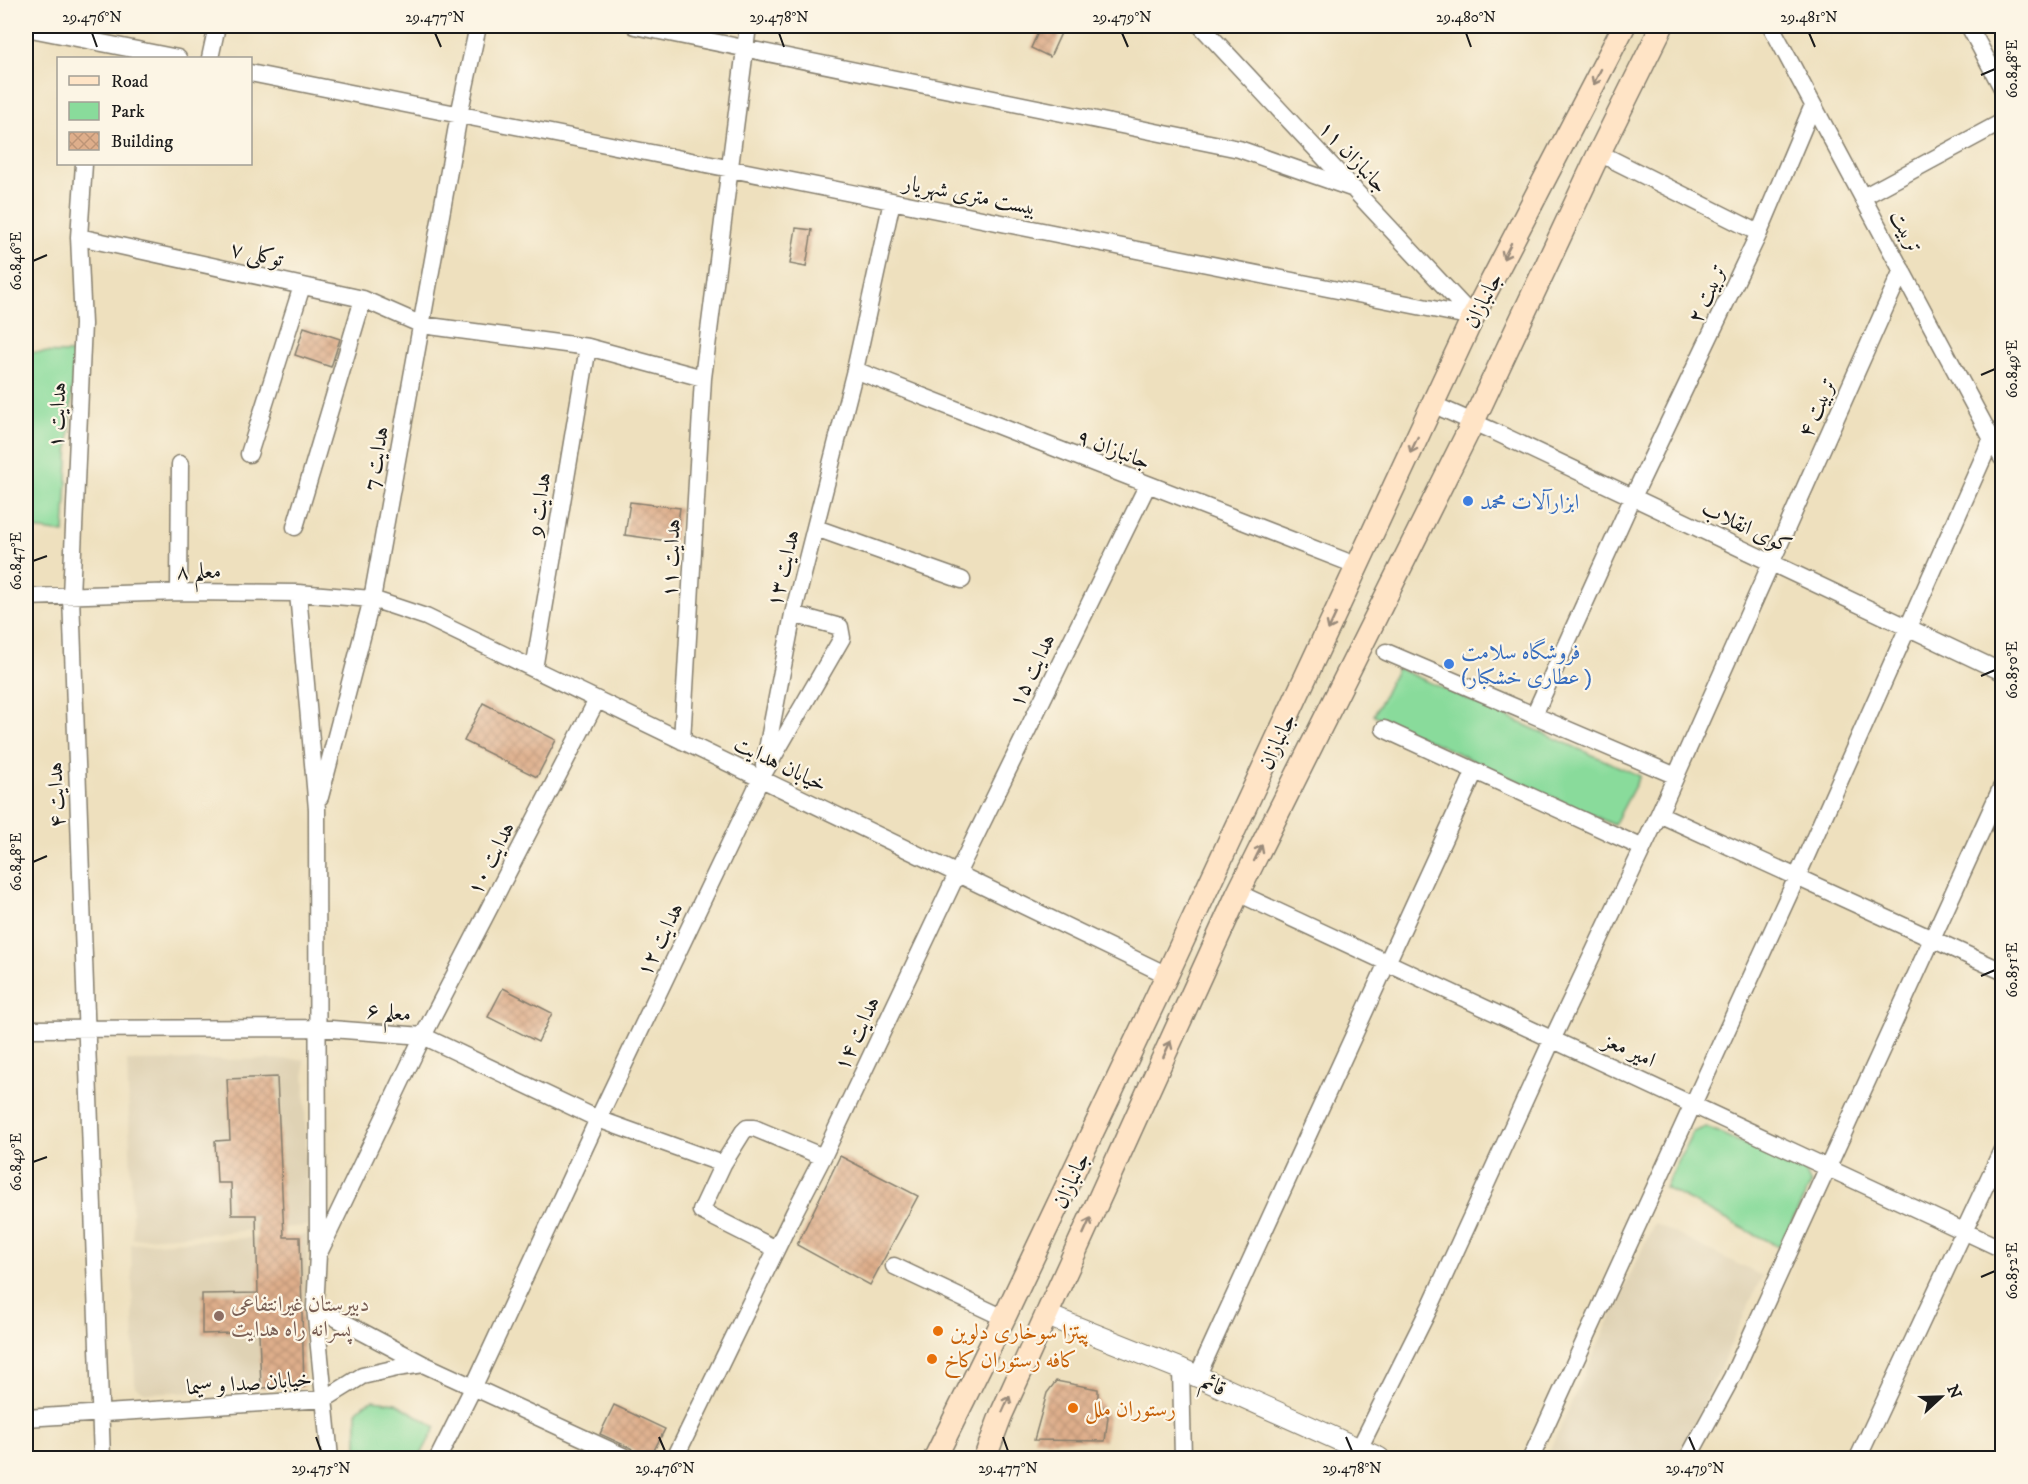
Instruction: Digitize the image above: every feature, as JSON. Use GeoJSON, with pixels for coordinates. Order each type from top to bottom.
{"type":"FeatureCollection","features":[{"type":"Feature","properties":{"kind":"main road","name":"جانبازان"},"geometry":{"type":"LineString","coordinates":[[985,1458],[1001,1415],[1238,893],[1473,422],[1599,153],[1662,26]]}},
{"type":"Feature","properties":{"kind":"main road","name":"جانبازان"},"geometry":{"type":"LineString","coordinates":[[935,1458],[1167,975],[1473,317],[1620,27]]}},
{"type":"Feature","properties":{"kind":"street"},"geometry":{"type":"LineString","coordinates":[[210,57],[217,26]]}},
{"type":"Feature","properties":{"kind":"street","name":"هدایت 7"},"geometry":{"type":"LineString","coordinates":[[316,809],[372,598],[459,115],[478,26]]}},
{"type":"Feature","properties":{"kind":"street"},"geometry":{"type":"LineString","coordinates":[[635,26],[1239,150],[1354,189]]}},
{"type":"Feature","properties":{"kind":"street","name":"هدایت ۱۱"},"geometry":{"type":"LineString","coordinates":[[682,741],[703,378],[748,26]]}},
{"type":"Feature","properties":{"kind":"street","name":"جانبازان ۱۱"},"geometry":{"type":"LineString","coordinates":[[1201,26],[1473,317]]}},
{"type":"Feature","properties":{"kind":"street","name":"تربیت"},"geometry":{"type":"LineString","coordinates":[[1771,26],[2002,458]]}},
{"type":"Feature","properties":{"kind":"street"},"geometry":{"type":"LineString","coordinates":[[1969,26],[2002,88]]}},
{"type":"Feature","properties":{"kind":"street"},"geometry":{"type":"LineString","coordinates":[[26,28],[106,51],[168,57]]}},
{"type":"Feature","properties":{"kind":"street","name":"بیست متری شهریار"},"geometry":{"type":"LineString","coordinates":[[252,73],[1473,317]]}},
{"type":"Feature","properties":{"kind":"street","name":"تربیت ۲"},"geometry":{"type":"LineString","coordinates":[[1534,715],[1759,234],[1813,105]]}},
{"type":"Feature","properties":{"kind":"street"},"geometry":{"type":"LineString","coordinates":[[1863,197],[2002,122]]}},
{"type":"Feature","properties":{"kind":"street"},"geometry":{"type":"LineString","coordinates":[[1599,153],[1759,234]]}},
{"type":"Feature","properties":{"kind":"street","name":"هدایت ۱"},"geometry":{"type":"LineString","coordinates":[[71,596],[83,324],[79,237],[84,165]]}},
{"type":"Feature","properties":{"kind":"street","name":"هدایت ۱۳"},"geometry":{"type":"LineString","coordinates":[[761,778],[793,614],[855,370],[892,201]]}},
{"type":"Feature","properties":{"kind":"street","name":"توکلی ۷"},"geometry":{"type":"LineString","coordinates":[[79,237],[363,299],[422,325],[588,347],[703,378]]}},
{"type":"Feature","properties":{"kind":"street","name":"تربیت ۴"},"geometry":{"type":"LineString","coordinates":[[1358,1454],[1430,1307],[1659,814],[1902,270]]}},
{"type":"Feature","properties":{"kind":"street"},"geometry":{"type":"LineString","coordinates":[[249,454],[302,285]]}},
{"type":"Feature","properties":{"kind":"street"},"geometry":{"type":"LineString","coordinates":[[295,527],[363,299]]}},
{"type":"Feature","properties":{"kind":"street","name":"هدایت 9"},"geometry":{"type":"LineString","coordinates":[[534,669],[588,347]]}},
{"type":"Feature","properties":{"kind":"street","name":"جانبازان ۹"},"geometry":{"type":"LineString","coordinates":[[855,370],[1147,486],[1358,566]]}},
{"type":"Feature","properties":{"kind":"street","name":"کوی انقلاب"},"geometry":{"type":"LineString","coordinates":[[1432,405],[1634,497],[2002,672]]}},
{"type":"Feature","properties":{"kind":"street"},"geometry":{"type":"LineString","coordinates":[[1531,1458],[1910,628],[1992,438]]}},
{"type":"Feature","properties":{"kind":"street"},"geometry":{"type":"LineString","coordinates":[[179,592],[180,464]]}},
{"type":"Feature","properties":{"kind":"street","name":"هدایت ۱۵"},"geometry":{"type":"LineString","coordinates":[[957,874],[1147,486]]}},
{"type":"Feature","properties":{"kind":"street"},"geometry":{"type":"LineString","coordinates":[[816,528],[962,580]]}},
{"type":"Feature","properties":{"kind":"street","name":"معلم ۸"},"geometry":{"type":"LineString","coordinates":[[26,597],[179,592],[298,593],[372,598]]}},
{"type":"Feature","properties":{"kind":"street"},"geometry":{"type":"LineString","coordinates":[[298,593],[316,809],[318,1255],[315,1307],[326,1399],[330,1458]]}},
{"type":"Feature","properties":{"kind":"street","name":"هدایت ۴"},"geometry":{"type":"LineString","coordinates":[[71,596],[102,1458]]}},
{"type":"Feature","properties":{"kind":"street","name":"خیابان هدایت"},"geometry":{"type":"LineString","coordinates":[[372,598],[426,617],[1167,975]]}},
{"type":"Feature","properties":{"kind":"street"},"geometry":{"type":"LineString","coordinates":[[761,778],[842,638],[840,627],[793,614]]}},
{"type":"Feature","properties":{"kind":"street"},"geometry":{"type":"LineString","coordinates":[[1386,652],[1676,776]]}},
{"type":"Feature","properties":{"kind":"street","name":"هدایت ۱۰"},"geometry":{"type":"LineString","coordinates":[[318,1255],[423,1036],[597,700]]}},
{"type":"Feature","properties":{"kind":"street"},"geometry":{"type":"LineString","coordinates":[[1384,729],[1642,848]]}},
{"type":"Feature","properties":{"kind":"street"},"geometry":{"type":"LineString","coordinates":[[1183,1458],[1189,1373],[1293,1169],[1475,771]]}},
{"type":"Feature","properties":{"kind":"street","name":"هدایت ۱۲"},"geometry":{"type":"LineString","coordinates":[[438,1458],[761,778]]}},
{"type":"Feature","properties":{"kind":"street"},"geometry":{"type":"LineString","coordinates":[[1688,1458],[1732,1377],[2002,786]]}},
{"type":"Feature","properties":{"kind":"street"},"geometry":{"type":"LineString","coordinates":[[1659,814],[2002,971]]}},
{"type":"Feature","properties":{"kind":"street","name":"هدایت ۱۴"},"geometry":{"type":"LineString","coordinates":[[675,1458],[823,1157],[957,874]]}},
{"type":"Feature","properties":{"kind":"street","name":"امیر معز"},"geometry":{"type":"LineString","coordinates":[[1238,893],[1693,1103],[2002,1249]]}},
{"type":"Feature","properties":{"kind":"street","name":"معلم ۶"},"geometry":{"type":"LineString","coordinates":[[26,1029],[318,1028],[423,1036],[598,1119],[723,1164]]}},
{"type":"Feature","properties":{"kind":"street"},"geometry":{"type":"LineString","coordinates":[[776,1249],[701,1211],[723,1164],[747,1128],[754,1128],[823,1157]]}},
{"type":"Feature","properties":{"kind":"street"},"geometry":{"type":"LineString","coordinates":[[1858,1458],[2002,1150]]}},
{"type":"Feature","properties":{"kind":"street"},"geometry":{"type":"LineString","coordinates":[[894,1266],[1004,1318]]}},
{"type":"Feature","properties":{"kind":"street"},"geometry":{"type":"LineString","coordinates":[[315,1307],[423,1364],[627,1458]]}},
{"type":"Feature","properties":{"kind":"street","name":"قائم"},"geometry":{"type":"LineString","coordinates":[[1046,1315],[1189,1373],[1358,1454],[1379,1458]]}},
{"type":"Feature","properties":{"kind":"street","name":"خیابان صدا و سیما"},"geometry":{"type":"LineString","coordinates":[[26,1418],[326,1399],[363,1376],[423,1364]]}},
{"type":"Feature","properties":{"kind":"shaded area"},"geometry":{"type":"Polygon","coordinates":[[[304,1059],[308,1226],[133,1239],[127,1061],[304,1059]]]}},
{"type":"Feature","properties":{"kind":"shaded area"},"geometry":{"type":"Polygon","coordinates":[[[1654,1223],[1762,1276],[1679,1458],[1546,1458],[1654,1223]]]}},
{"type":"Feature","properties":{"kind":"shaded area","name":"دبیرستان غیرانتفاعی پسرانه راه هدایت"},"geometry":{"type":"Polygon","coordinates":[[[307,1235],[304,1387],[146,1393],[135,1387],[131,1244],[307,1235]]]}},
{"type":"Feature","properties":{"kind":"green space"},"geometry":{"type":"Polygon","coordinates":[[[26,352],[74,353],[64,533],[26,528],[26,352]]]}},
{"type":"Feature","properties":{"kind":"green space"},"geometry":{"type":"Polygon","coordinates":[[[1397,668],[1640,776],[1614,825],[1374,715],[1397,668]]]}},
{"type":"Feature","properties":{"kind":"green space"},"geometry":{"type":"Polygon","coordinates":[[[1706,1127],[1805,1171],[1811,1184],[1779,1247],[1665,1188],[1693,1132],[1706,1127]]]}},
{"type":"Feature","properties":{"kind":"green space"},"geometry":{"type":"Polygon","coordinates":[[[373,1400],[396,1403],[436,1427],[419,1458],[357,1458],[357,1410],[373,1400]]]}},
{"type":"Feature","properties":{"kind":"building"},"geometry":{"type":"Polygon","coordinates":[[[1041,26],[1061,33],[1050,57],[1031,48],[1041,26]]]}},
{"type":"Feature","properties":{"kind":"building"},"geometry":{"type":"Polygon","coordinates":[[[796,228],[812,230],[806,267],[790,264],[796,228]]]}},
{"type":"Feature","properties":{"kind":"building"},"geometry":{"type":"Polygon","coordinates":[[[304,327],[340,339],[331,367],[295,355],[304,327]]]}},
{"type":"Feature","properties":{"kind":"building"},"geometry":{"type":"Polygon","coordinates":[[[630,502],[680,508],[675,542],[625,535],[630,502]]]}},
{"type":"Feature","properties":{"kind":"building"},"geometry":{"type":"Polygon","coordinates":[[[483,703],[556,740],[537,777],[464,741],[483,703]]]}},
{"type":"Feature","properties":{"kind":"building"},"geometry":{"type":"Polygon","coordinates":[[[503,988],[552,1013],[538,1042],[488,1017],[503,988]]]}},
{"type":"Feature","properties":{"kind":"building"},"geometry":{"type":"Polygon","coordinates":[[[277,1077],[284,1237],[300,1237],[304,1387],[261,1388],[259,1332],[202,1334],[202,1294],[258,1293],[256,1215],[232,1215],[231,1183],[217,1183],[215,1141],[230,1140],[227,1079],[277,1077]]]}},
{"type":"Feature","properties":{"kind":"building"},"geometry":{"type":"Polygon","coordinates":[[[840,1156],[918,1196],[870,1285],[797,1245],[840,1156]]]}},
{"type":"Feature","properties":{"kind":"building","name":"رستوران ملل"},"geometry":{"type":"Polygon","coordinates":[[[1056,1381],[1098,1389],[1098,1399],[1108,1417],[1105,1441],[1034,1440],[1047,1393],[1056,1381]]]}},
{"type":"Feature","properties":{"kind":"building"},"geometry":{"type":"Polygon","coordinates":[[[614,1405],[665,1429],[650,1458],[636,1454],[631,1448],[600,1434],[614,1405]]]}},
{"type":"Feature","properties":{"kind":"place","name":"ابزارآلات محمد"},"geometry":{"type":"Point","coordinates":[1468,501]}},
{"type":"Feature","properties":{"kind":"place","name":"فروشگاه سلامت (عطاری خشکبار )"},"geometry":{"type":"Point","coordinates":[1449,664]}},
{"type":"Feature","properties":{"kind":"place","name":"دبیرستان غیرانتفاعی پسرانه راه هدایت"},"geometry":{"type":"Point","coordinates":[219,1316]}},
{"type":"Feature","properties":{"kind":"place","name":"پیتزا سوخاری دلوین"},"geometry":{"type":"Point","coordinates":[938,1331]}},
{"type":"Feature","properties":{"kind":"place","name":"کافه رستوران کاخ"},"geometry":{"type":"Point","coordinates":[932,1359]}},
{"type":"Feature","properties":{"kind":"place","name":"رستوران ملل"},"geometry":{"type":"Point","coordinates":[1073,1408]}}]}
